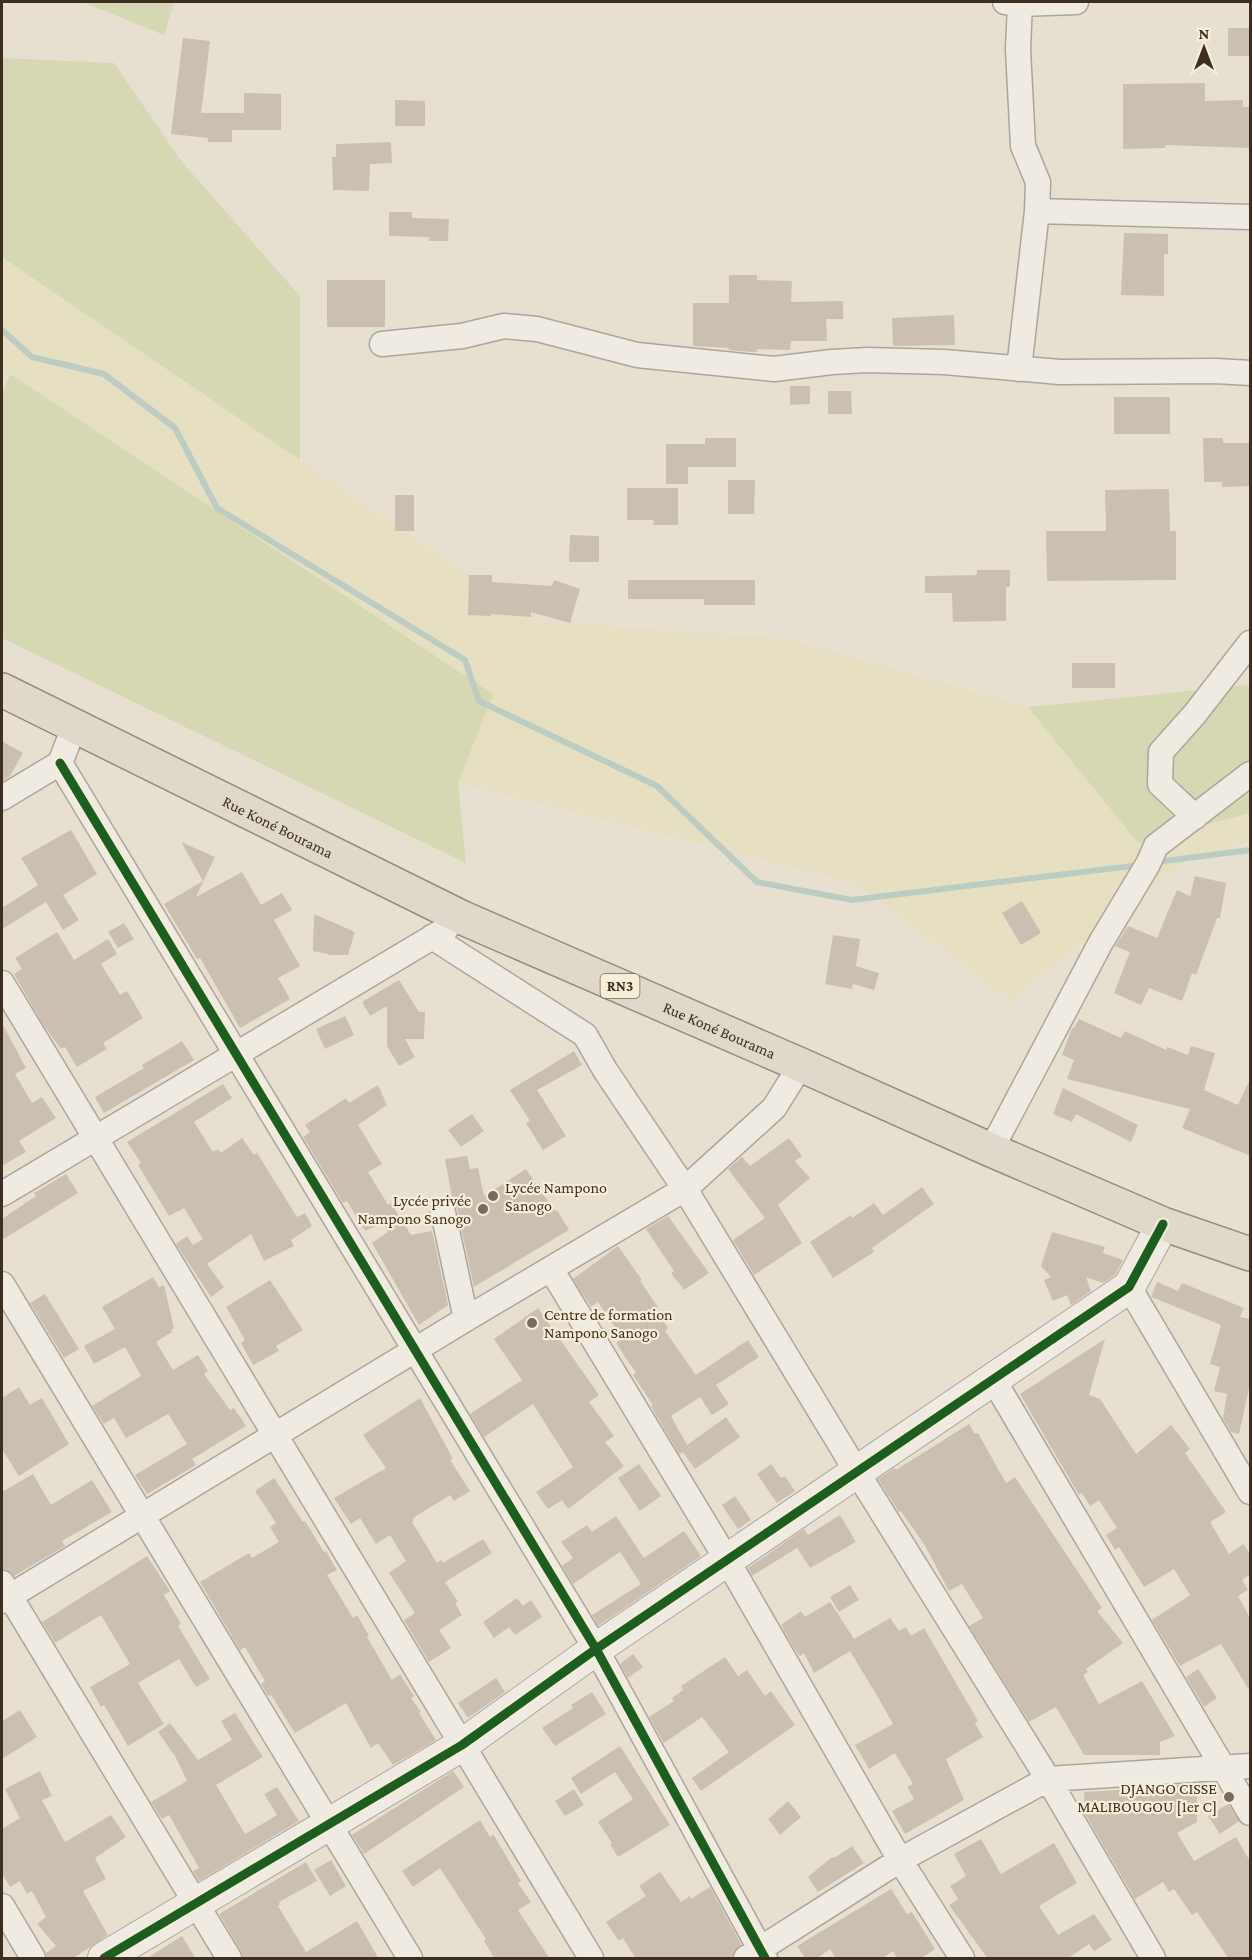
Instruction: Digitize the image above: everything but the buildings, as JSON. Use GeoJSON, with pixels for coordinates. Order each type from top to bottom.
{"type":"FeatureCollection","features":[{"type":"Feature","properties":{"kind":"highway","name":"Rue Koné Bourama"},"geometry":{"type":"LineString","coordinates":[[2,690],[75,724],[464,918],[1163,1224],[1251,1254]]}},
{"type":"Feature","properties":{"kind":"street"},"geometry":{"type":"LineString","coordinates":[[1019,369],[1037,211],[1038,182],[1023,146],[1018,49],[1012,3],[1076,2]]}},
{"type":"Feature","properties":{"kind":"street"},"geometry":{"type":"LineString","coordinates":[[1037,211],[1251,217]]}},
{"type":"Feature","properties":{"kind":"street"},"geometry":{"type":"LineString","coordinates":[[382,344],[462,336],[504,326],[537,329],[637,356],[774,369],[867,360],[944,362],[1060,372],[1216,371],[1251,373]]}},
{"type":"Feature","properties":{"kind":"street"},"geometry":{"type":"LineString","coordinates":[[1195,817],[1160,784],[1161,752],[1194,715],[1251,643]]}},
{"type":"Feature","properties":{"kind":"street"},"geometry":{"type":"LineString","coordinates":[[2,798],[60,763],[75,724]]}},
{"type":"Feature","properties":{"kind":"street"},"geometry":{"type":"LineString","coordinates":[[60,763],[596,1649],[757,1956],[900,1860],[1048,1779],[1251,1766]]}},
{"type":"Feature","properties":{"kind":"street"},"geometry":{"type":"LineString","coordinates":[[991,1150],[1101,942],[1148,864],[1156,846],[1251,774]]}},
{"type":"Feature","properties":{"kind":"street"},"geometry":{"type":"LineString","coordinates":[[2,1194],[464,918]]}},
{"type":"Feature","properties":{"kind":"street"},"geometry":{"type":"LineString","coordinates":[[432,937],[585,1035],[605,1070],[685,1189],[857,1472],[1048,1779],[1153,1959]]}},
{"type":"Feature","properties":{"kind":"street"},"geometry":{"type":"LineString","coordinates":[[2,983],[591,1959]]}},
{"type":"Feature","properties":{"kind":"street"},"geometry":{"type":"LineString","coordinates":[[229,1959],[4,1593],[142,1516],[685,1189],[774,1108],[801,1065]]}},
{"type":"Feature","properties":{"kind":"street"},"geometry":{"type":"LineString","coordinates":[[443,1212],[466,1319]]}},
{"type":"Feature","properties":{"kind":"street"},"geometry":{"type":"LineString","coordinates":[[104,1959],[462,1745],[596,1649],[1129,1287],[1163,1224]]}},
{"type":"Feature","properties":{"kind":"street"},"geometry":{"type":"LineString","coordinates":[[551,1269],[727,1560],[900,1860],[963,1959]]}},
{"type":"Feature","properties":{"kind":"street"},"geometry":{"type":"LineString","coordinates":[[2,1284],[410,1959]]}},
{"type":"Feature","properties":{"kind":"street"},"geometry":{"type":"LineString","coordinates":[[1129,1287],[1251,1492]]}},
{"type":"Feature","properties":{"kind":"street"},"geometry":{"type":"LineString","coordinates":[[993,1379],[1251,1813]]}},
{"type":"Feature","properties":{"kind":"street"},"geometry":{"type":"LineString","coordinates":[[1227,1453],[1251,1460]]}},
{"type":"Feature","properties":{"kind":"street"},"geometry":{"type":"LineString","coordinates":[[2,1906],[33,1959]]}},
{"type":"Feature","properties":{"kind":"shaded area"},"geometry":{"type":"Polygon","coordinates":[[[2,257],[536,621],[789,639],[1028,707],[1138,843],[1250,813],[1250,841],[1181,864],[1010,1001],[856,883],[458,783],[493,694],[10,374],[2,371],[2,257]]]}},
{"type":"Feature","properties":{"kind":"green space"},"geometry":{"type":"Polygon","coordinates":[[[82,2],[174,2],[164,35],[82,2]]]}},
{"type":"Feature","properties":{"kind":"green space"},"geometry":{"type":"Polygon","coordinates":[[[2,58],[114,63],[182,162],[300,296],[300,460],[2,257],[2,58]]]}},
{"type":"Feature","properties":{"kind":"green space"},"geometry":{"type":"Polygon","coordinates":[[[10,374],[493,694],[458,783],[466,863],[2,638],[2,394],[10,374]]]}},
{"type":"Feature","properties":{"kind":"green space"},"geometry":{"type":"Polygon","coordinates":[[[1250,685],[1250,813],[1138,843],[1028,707],[1250,685]]]}},
{"type":"Feature","properties":{"kind":"waterway"},"geometry":{"type":"LineString","coordinates":[[2,330],[32,357],[104,374],[175,428],[217,508],[465,660],[479,701],[657,786],[757,882],[852,900],[1140,865]]}},
{"type":"Feature","properties":{"kind":"waterway"},"geometry":{"type":"LineString","coordinates":[[1156,862],[1250,850]]}},
{"type":"Feature","properties":{"kind":"cycle path"},"geometry":{"type":"LineString","coordinates":[[60,763],[596,1649],[765,1958]]}},
{"type":"Feature","properties":{"kind":"cycle path"},"geometry":{"type":"LineString","coordinates":[[104,1958],[462,1745],[596,1649],[1129,1287],[1163,1224]]}},
{"type":"Feature","properties":{"kind":"place","name":"Lycée Nampono Sanogo"},"geometry":{"type":"Point","coordinates":[493,1196]}},
{"type":"Feature","properties":{"kind":"place","name":"Lycée privée Nampono Sanogo"},"geometry":{"type":"Point","coordinates":[483,1209]}},
{"type":"Feature","properties":{"kind":"place","name":"Centre de formation Nampono Sanogo"},"geometry":{"type":"Point","coordinates":[532,1323]}},
{"type":"Feature","properties":{"kind":"place","name":"DJANGO CISSE MALIBOUGOU [1er C]"},"geometry":{"type":"Point","coordinates":[1229,1797]}}]}
